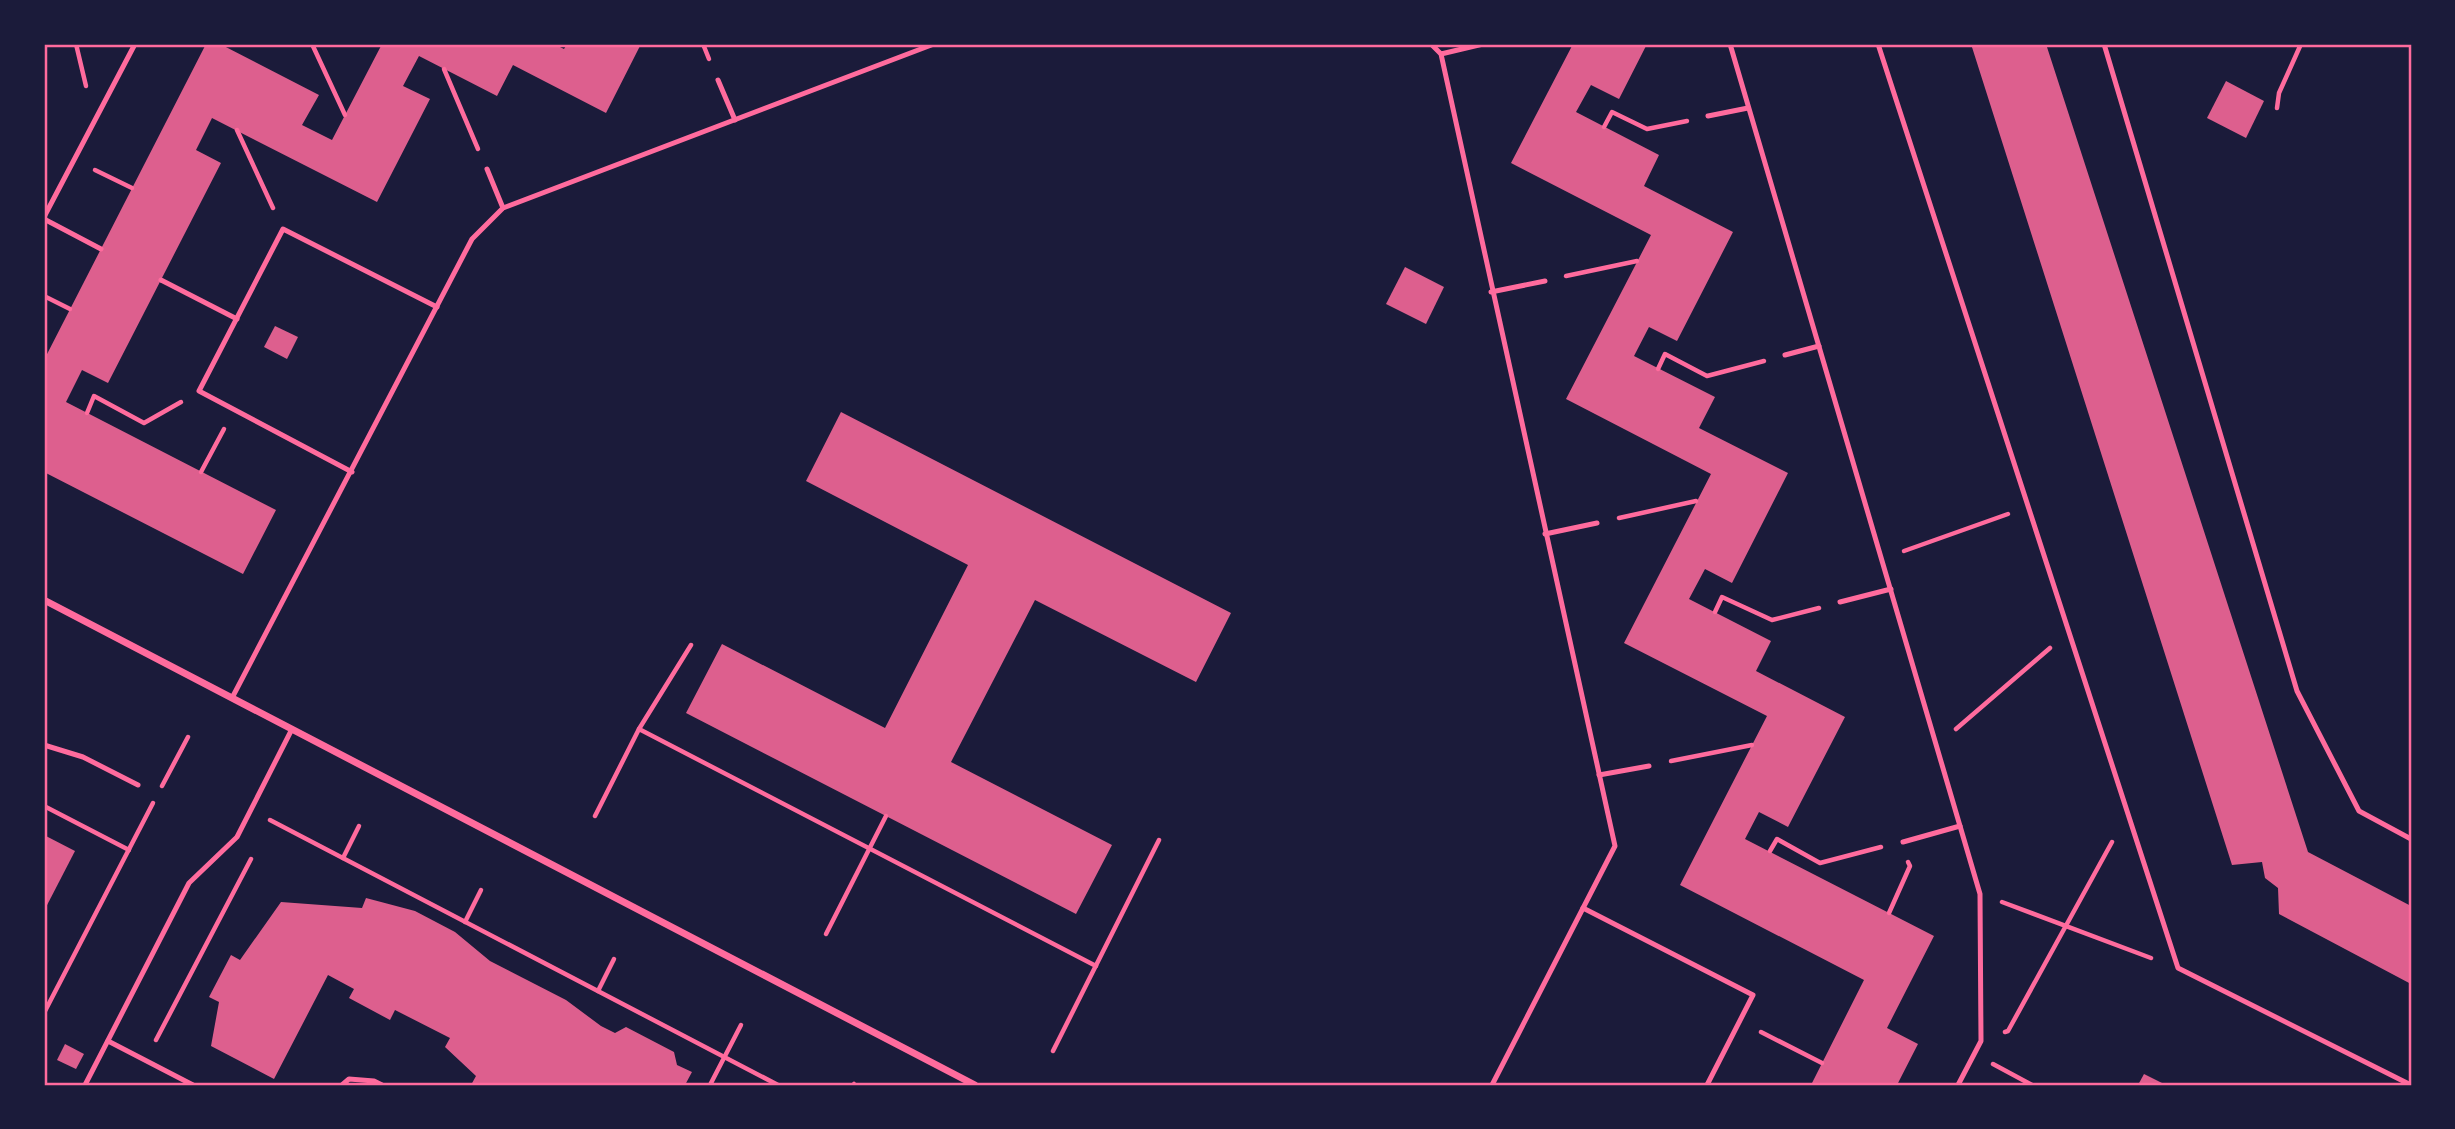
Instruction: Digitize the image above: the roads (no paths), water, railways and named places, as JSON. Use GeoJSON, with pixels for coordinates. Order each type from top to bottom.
{"type":"FeatureCollection","features":[{"type":"Feature","properties":{"kind":"street"},"geometry":{"type":"LineString","coordinates":[[44,600],[975,1085]]}},
{"type":"Feature","properties":{"kind":"lane"},"geometry":{"type":"LineString","coordinates":[[101,249],[44,218],[135,44]]}},
{"type":"Feature","properties":{"kind":"lane"},"geometry":{"type":"LineString","coordinates":[[232,698],[472,239],[503,208],[934,44]]}},
{"type":"Feature","properties":{"kind":"lane"},"geometry":{"type":"LineString","coordinates":[[1432,44],[1441,54],[1491,292],[1615,846],[1492,1085]]}},
{"type":"Feature","properties":{"kind":"lane"},"geometry":{"type":"LineString","coordinates":[[1441,54],[1483,44]]}},
{"type":"Feature","properties":{"kind":"lane"},"geometry":{"type":"LineString","coordinates":[[1730,44],[1980,894],[1981,1041],[1958,1085]]}},
{"type":"Feature","properties":{"kind":"lane"},"geometry":{"type":"LineString","coordinates":[[1878,44],[2178,968],[2411,1085]]}},
{"type":"Feature","properties":{"kind":"lane"},"geometry":{"type":"LineString","coordinates":[[2104,44],[2297,691],[2360,811],[2411,839]]}},
{"type":"Feature","properties":{"kind":"lane"},"geometry":{"type":"LineString","coordinates":[[718,80],[734,120]]}},
{"type":"Feature","properties":{"kind":"lane"},"geometry":{"type":"LineString","coordinates":[[1708,116],[1748,108]]}},
{"type":"Feature","properties":{"kind":"lane"},"geometry":{"type":"LineString","coordinates":[[487,169],[503,208]]}},
{"type":"Feature","properties":{"kind":"lane"},"geometry":{"type":"LineString","coordinates":[[352,472],[199,391],[283,229],[437,307]]}},
{"type":"Feature","properties":{"kind":"lane"},"geometry":{"type":"LineString","coordinates":[[161,280],[237,319]]}},
{"type":"Feature","properties":{"kind":"lane"},"geometry":{"type":"LineString","coordinates":[[1491,292],[1545,281]]}},
{"type":"Feature","properties":{"kind":"lane"},"geometry":{"type":"LineString","coordinates":[[1785,355],[1819,346]]}},
{"type":"Feature","properties":{"kind":"lane"},"geometry":{"type":"LineString","coordinates":[[1545,534],[1597,523]]}},
{"type":"Feature","properties":{"kind":"lane"},"geometry":{"type":"LineString","coordinates":[[1840,603],[1891,589]]}},
{"type":"Feature","properties":{"kind":"lane"},"geometry":{"type":"LineString","coordinates":[[85,1085],[189,883],[237,837],[292,729]]}},
{"type":"Feature","properties":{"kind":"lane"},"geometry":{"type":"LineString","coordinates":[[44,745],[83,757],[138,785]]}},
{"type":"Feature","properties":{"kind":"lane"},"geometry":{"type":"LineString","coordinates":[[1599,775],[1649,766]]}},
{"type":"Feature","properties":{"kind":"lane"},"geometry":{"type":"LineString","coordinates":[[1903,842],[1961,827]]}},
{"type":"Feature","properties":{"kind":"lane"},"geometry":{"type":"LineString","coordinates":[[1583,908],[1753,995],[1708,1083],[1718,1085]]}},
{"type":"Feature","properties":{"kind":"lane"},"geometry":{"type":"LineString","coordinates":[[108,1041],[193,1085]]}},
{"type":"Feature","properties":{"kind":"lane"},"geometry":{"type":"LineString","coordinates":[[342,1085],[349,1079],[374,1081],[382,1085]]}}]}
